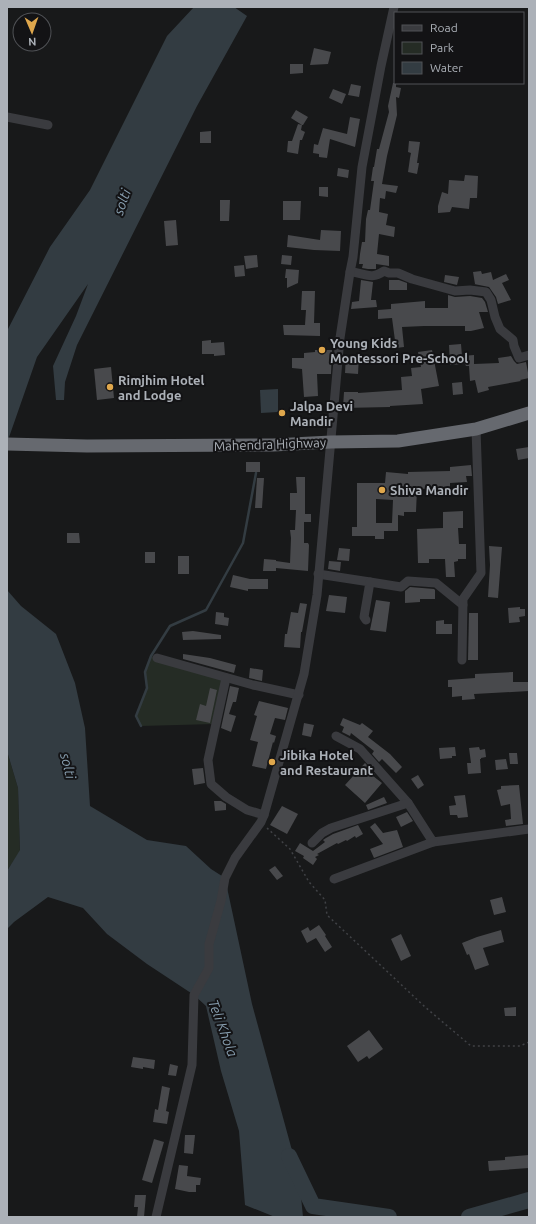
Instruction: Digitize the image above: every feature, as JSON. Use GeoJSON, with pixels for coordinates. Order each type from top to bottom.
{"type":"FeatureCollection","features":[{"type":"Feature","properties":{"kind":"highway","name":"Mahendra Highway"},"geometry":{"type":"LineString","coordinates":[[7,444],[87,446],[273,445],[398,441],[476,429],[529,413]]}},
{"type":"Feature","properties":{"kind":"street"},"geometry":{"type":"LineString","coordinates":[[156,1217],[192,1065],[194,995],[209,968],[209,944],[221,901],[225,878],[235,858],[262,818],[304,674],[317,595],[340,338],[353,257],[362,167],[394,7]]}},
{"type":"Feature","properties":{"kind":"street"},"geometry":{"type":"LineString","coordinates":[[7,117],[48,125]]}},
{"type":"Feature","properties":{"kind":"street"},"geometry":{"type":"LineString","coordinates":[[350,272],[359,272],[361,274],[377,276],[384,271],[455,291],[470,290],[486,292],[491,300],[495,317],[500,329],[514,340],[514,346],[519,358],[529,355]]}},
{"type":"Feature","properties":{"kind":"street"},"geometry":{"type":"LineString","coordinates":[[462,660],[463,599],[481,573],[476,429]]}},
{"type":"Feature","properties":{"kind":"street"},"geometry":{"type":"LineString","coordinates":[[318,574],[401,587],[408,581],[436,583],[463,605]]}},
{"type":"Feature","properties":{"kind":"street"},"geometry":{"type":"LineString","coordinates":[[366,620],[364,617],[370,582]]}},
{"type":"Feature","properties":{"kind":"street"},"geometry":{"type":"LineString","coordinates":[[157,658],[253,686],[280,690],[298,695]]}},
{"type":"Feature","properties":{"kind":"street"},"geometry":{"type":"LineString","coordinates":[[226,678],[208,760],[211,784],[226,797],[262,818]]}},
{"type":"Feature","properties":{"kind":"street"},"geometry":{"type":"LineString","coordinates":[[336,736],[360,749],[408,803],[434,842]]}},
{"type":"Feature","properties":{"kind":"street"},"geometry":{"type":"LineString","coordinates":[[312,843],[322,833],[331,828],[408,803]]}},
{"type":"Feature","properties":{"kind":"street"},"geometry":{"type":"LineString","coordinates":[[334,879],[434,842],[529,829]]}},
{"type":"Feature","properties":{"kind":"path"},"geometry":{"type":"LineString","coordinates":[[262,818],[290,849],[309,882],[325,900],[327,915],[425,1007],[470,1046],[520,1046],[529,1042]]}},
{"type":"Feature","properties":{"kind":"green space"},"geometry":{"type":"Polygon","coordinates":[[[151,656],[226,678],[215,724],[141,726],[136,716],[147,688],[145,672],[151,656]]]}},
{"type":"Feature","properties":{"kind":"green space"},"geometry":{"type":"Polygon","coordinates":[[[7,751],[18,788],[20,851],[7,871],[7,751]]]}},
{"type":"Feature","properties":{"kind":"water","name":"solti"},"geometry":{"type":"Polygon","coordinates":[[[194,7],[234,7],[247,16],[197,106],[77,345],[65,382],[64,400],[56,400],[53,366],[76,316],[88,284],[37,357],[7,443],[7,331],[50,247],[90,190],[167,36],[194,7]]]}},
{"type":"Feature","properties":{"kind":"water"},"geometry":{"type":"Polygon","coordinates":[[[278,389],[278,412],[261,413],[260,390],[278,389]]]}},
{"type":"Feature","properties":{"kind":"water","name":"solti"},"geometry":{"type":"Polygon","coordinates":[[[7,590],[21,606],[56,634],[75,683],[85,728],[90,806],[147,840],[186,846],[211,869],[225,878],[252,1004],[299,1176],[303,1217],[275,1217],[245,1205],[239,1131],[221,1071],[206,1006],[194,995],[147,964],[107,934],[83,908],[48,897],[14,922],[7,929],[7,871],[20,850],[18,788],[7,751],[7,590]]]}},
{"type":"Feature","properties":{"kind":"building"},"geometry":{"type":"Polygon","coordinates":[[[314,48],[331,52],[328,64],[310,65],[314,48]]]}},
{"type":"Feature","properties":{"kind":"building"},"geometry":{"type":"Polygon","coordinates":[[[290,64],[303,64],[303,73],[290,74],[290,64]]]}},
{"type":"Feature","properties":{"kind":"building"},"geometry":{"type":"Polygon","coordinates":[[[394,83],[396,84],[396,87],[401,88],[399,98],[396,97],[397,115],[382,184],[398,186],[396,193],[386,191],[385,199],[380,198],[379,212],[388,214],[386,225],[395,227],[394,237],[379,234],[377,254],[389,256],[389,266],[376,264],[376,269],[368,269],[362,268],[363,264],[359,264],[360,254],[362,242],[365,242],[366,219],[368,210],[370,210],[374,181],[371,181],[373,167],[389,112],[388,106],[394,83]]]}},
{"type":"Feature","properties":{"kind":"building"},"geometry":{"type":"Polygon","coordinates":[[[351,84],[361,86],[359,97],[348,95],[351,84]]]}},
{"type":"Feature","properties":{"kind":"building"},"geometry":{"type":"Polygon","coordinates":[[[333,89],[346,94],[342,104],[329,98],[333,89]]]}},
{"type":"Feature","properties":{"kind":"building"},"geometry":{"type":"Polygon","coordinates":[[[296,110],[308,117],[303,125],[291,118],[296,110]]]}},
{"type":"Feature","properties":{"kind":"building"},"geometry":{"type":"Polygon","coordinates":[[[350,117],[360,119],[355,147],[330,139],[327,158],[319,157],[319,154],[313,153],[314,144],[318,145],[323,128],[347,134],[350,117]]]}},
{"type":"Feature","properties":{"kind":"building"},"geometry":{"type":"Polygon","coordinates":[[[298,124],[302,125],[301,130],[305,132],[302,140],[300,140],[298,154],[287,152],[288,141],[292,141],[298,124]]]}},
{"type":"Feature","properties":{"kind":"building"},"geometry":{"type":"Polygon","coordinates":[[[211,131],[211,143],[200,143],[200,132],[211,131]]]}},
{"type":"Feature","properties":{"kind":"building"},"geometry":{"type":"Polygon","coordinates":[[[409,141],[420,142],[417,174],[408,172],[411,153],[408,152],[409,141]]]}},
{"type":"Feature","properties":{"kind":"building"},"geometry":{"type":"Polygon","coordinates":[[[338,168],[349,170],[348,178],[337,176],[338,168]]]}},
{"type":"Feature","properties":{"kind":"building"},"geometry":{"type":"Polygon","coordinates":[[[465,175],[478,176],[477,198],[470,198],[469,209],[452,207],[450,212],[438,213],[438,206],[442,192],[448,194],[449,180],[464,181],[465,175]]]}},
{"type":"Feature","properties":{"kind":"building"},"geometry":{"type":"Polygon","coordinates":[[[319,187],[328,187],[328,197],[319,196],[319,187]]]}},
{"type":"Feature","properties":{"kind":"building"},"geometry":{"type":"Polygon","coordinates":[[[220,200],[230,200],[229,221],[220,221],[220,200]]]}},
{"type":"Feature","properties":{"kind":"building"},"geometry":{"type":"Polygon","coordinates":[[[283,201],[301,201],[300,220],[283,220],[283,201]]]}},
{"type":"Feature","properties":{"kind":"building"},"geometry":{"type":"Polygon","coordinates":[[[176,220],[178,245],[166,246],[164,221],[176,220]]]}},
{"type":"Feature","properties":{"kind":"building"},"geometry":{"type":"Polygon","coordinates":[[[321,230],[341,231],[340,251],[287,247],[288,235],[320,240],[321,230]]]}},
{"type":"Feature","properties":{"kind":"building"},"geometry":{"type":"Polygon","coordinates":[[[257,255],[258,267],[246,269],[244,256],[257,255]]]}},
{"type":"Feature","properties":{"kind":"building"},"geometry":{"type":"Polygon","coordinates":[[[282,255],[292,256],[291,265],[281,264],[282,255]]]}},
{"type":"Feature","properties":{"kind":"building"},"geometry":{"type":"Polygon","coordinates":[[[244,265],[245,276],[235,277],[234,266],[244,265]]]}},
{"type":"Feature","properties":{"kind":"building"},"geometry":{"type":"Polygon","coordinates":[[[286,269],[299,270],[298,283],[287,288],[287,278],[285,278],[286,269]]]}},
{"type":"Feature","properties":{"kind":"building"},"geometry":{"type":"Polygon","coordinates":[[[481,271],[482,274],[491,272],[493,280],[506,274],[509,280],[502,283],[511,300],[498,304],[496,297],[489,287],[474,284],[473,272],[481,271]]]}},
{"type":"Feature","properties":{"kind":"building"},"geometry":{"type":"Polygon","coordinates":[[[445,275],[459,277],[457,285],[444,282],[445,275]]]}},
{"type":"Feature","properties":{"kind":"building"},"geometry":{"type":"Polygon","coordinates":[[[361,280],[373,282],[371,300],[376,300],[377,307],[351,309],[352,302],[359,301],[361,280]]]}},
{"type":"Feature","properties":{"kind":"building"},"geometry":{"type":"Polygon","coordinates":[[[389,280],[399,280],[407,283],[407,290],[389,290],[389,280]]]}},
{"type":"Feature","properties":{"kind":"building"},"geometry":{"type":"Polygon","coordinates":[[[302,291],[315,291],[314,323],[320,323],[320,336],[284,335],[283,325],[305,325],[306,310],[301,310],[302,291]]]}},
{"type":"Feature","properties":{"kind":"building"},"geometry":{"type":"Polygon","coordinates":[[[448,295],[455,297],[470,296],[482,298],[488,312],[479,312],[484,328],[465,331],[465,326],[402,327],[404,347],[396,348],[392,318],[378,319],[378,310],[391,309],[391,304],[425,301],[425,308],[448,308],[448,295]]]}},
{"type":"Feature","properties":{"kind":"building"},"geometry":{"type":"Polygon","coordinates":[[[211,340],[211,343],[224,342],[225,355],[214,356],[214,354],[202,354],[202,341],[211,340]]]}},
{"type":"Feature","properties":{"kind":"building"},"geometry":{"type":"Polygon","coordinates":[[[461,344],[462,356],[474,355],[474,364],[499,363],[498,358],[511,356],[517,364],[526,362],[529,378],[520,380],[521,381],[488,387],[489,390],[478,393],[475,380],[470,381],[469,366],[466,366],[465,364],[450,365],[449,345],[461,344]]]}},
{"type":"Feature","properties":{"kind":"building"},"geometry":{"type":"Polygon","coordinates":[[[315,350],[332,350],[331,374],[317,374],[318,396],[304,397],[302,369],[292,368],[292,358],[304,358],[304,353],[315,352],[315,350]]]}},
{"type":"Feature","properties":{"kind":"building"},"geometry":{"type":"Polygon","coordinates":[[[432,350],[439,386],[421,389],[423,404],[390,407],[343,408],[344,392],[358,393],[402,390],[401,377],[412,376],[411,368],[421,367],[418,352],[432,350]]]}},
{"type":"Feature","properties":{"kind":"building"},"geometry":{"type":"Polygon","coordinates":[[[346,355],[359,356],[358,374],[345,373],[346,355]]]}},
{"type":"Feature","properties":{"kind":"building"},"geometry":{"type":"Polygon","coordinates":[[[111,367],[114,398],[97,400],[94,369],[111,367]]]}},
{"type":"Feature","properties":{"kind":"building"},"geometry":{"type":"Polygon","coordinates":[[[462,382],[463,394],[453,395],[452,383],[462,382]]]}},
{"type":"Feature","properties":{"kind":"building"},"geometry":{"type":"Polygon","coordinates":[[[529,447],[529,458],[518,460],[516,449],[529,447]]]}},
{"type":"Feature","properties":{"kind":"building"},"geometry":{"type":"Polygon","coordinates":[[[246,462],[260,462],[260,472],[246,472],[246,462]]]}},
{"type":"Feature","properties":{"kind":"building"},"geometry":{"type":"Polygon","coordinates":[[[471,465],[472,476],[466,476],[467,482],[450,483],[450,488],[417,489],[416,512],[404,512],[404,516],[398,515],[398,531],[384,531],[384,539],[375,539],[375,536],[352,536],[352,527],[357,527],[357,483],[385,483],[386,472],[408,474],[408,472],[450,471],[450,467],[471,465]],[[376,499],[376,523],[392,523],[393,500],[376,499]]]}},
{"type":"Feature","properties":{"kind":"building"},"geometry":{"type":"Polygon","coordinates":[[[296,477],[305,477],[305,514],[311,514],[311,522],[304,522],[304,543],[308,543],[309,545],[308,571],[276,568],[276,571],[263,571],[264,559],[290,563],[290,530],[295,530],[296,510],[290,510],[290,493],[297,493],[296,477]]]}},
{"type":"Feature","properties":{"kind":"building"},"geometry":{"type":"Polygon","coordinates":[[[257,478],[264,478],[262,508],[255,508],[257,478]]]}},
{"type":"Feature","properties":{"kind":"building"},"geometry":{"type":"Polygon","coordinates":[[[463,511],[463,528],[458,528],[459,544],[466,544],[466,559],[458,559],[458,561],[454,562],[455,577],[446,577],[445,559],[429,559],[429,563],[418,563],[417,529],[443,528],[443,512],[463,511]]]}},
{"type":"Feature","properties":{"kind":"building"},"geometry":{"type":"Polygon","coordinates":[[[67,533],[79,533],[80,543],[67,543],[67,533]]]}},
{"type":"Feature","properties":{"kind":"building"},"geometry":{"type":"Polygon","coordinates":[[[489,546],[502,547],[498,598],[488,597],[490,565],[489,546]]]}},
{"type":"Feature","properties":{"kind":"building"},"geometry":{"type":"Polygon","coordinates":[[[339,548],[350,549],[349,561],[337,560],[339,548]]]}},
{"type":"Feature","properties":{"kind":"building"},"geometry":{"type":"Polygon","coordinates":[[[145,552],[155,552],[155,563],[145,563],[145,552]]]}},
{"type":"Feature","properties":{"kind":"building"},"geometry":{"type":"Polygon","coordinates":[[[178,556],[189,556],[189,574],[178,574],[178,556]]]}},
{"type":"Feature","properties":{"kind":"building"},"geometry":{"type":"Polygon","coordinates":[[[329,561],[341,562],[340,571],[328,569],[329,561]]]}},
{"type":"Feature","properties":{"kind":"building"},"geometry":{"type":"Polygon","coordinates":[[[233,575],[250,579],[268,579],[268,589],[248,589],[248,591],[230,587],[233,575]]]}},
{"type":"Feature","properties":{"kind":"building"},"geometry":{"type":"Polygon","coordinates":[[[410,587],[434,589],[435,599],[420,599],[420,602],[405,603],[405,591],[410,587]]]}},
{"type":"Feature","properties":{"kind":"building"},"geometry":{"type":"Polygon","coordinates":[[[329,595],[347,597],[345,613],[326,611],[329,595]]]}},
{"type":"Feature","properties":{"kind":"building"},"geometry":{"type":"Polygon","coordinates":[[[376,600],[390,602],[386,632],[370,630],[376,600]]]}},
{"type":"Feature","properties":{"kind":"building"},"geometry":{"type":"Polygon","coordinates":[[[300,603],[307,604],[301,632],[300,648],[284,647],[285,634],[287,634],[291,612],[298,613],[300,603]]]}},
{"type":"Feature","properties":{"kind":"building"},"geometry":{"type":"Polygon","coordinates":[[[520,607],[520,609],[525,609],[525,616],[519,617],[520,622],[509,623],[508,608],[520,607]]]}},
{"type":"Feature","properties":{"kind":"building"},"geometry":{"type":"Polygon","coordinates":[[[216,612],[224,613],[224,617],[229,618],[228,626],[215,624],[216,612]]]}},
{"type":"Feature","properties":{"kind":"building"},"geometry":{"type":"Polygon","coordinates":[[[469,613],[478,613],[478,660],[468,660],[469,613]]]}},
{"type":"Feature","properties":{"kind":"building"},"geometry":{"type":"Polygon","coordinates":[[[444,620],[444,624],[452,624],[452,634],[436,634],[436,621],[444,620]]]}},
{"type":"Feature","properties":{"kind":"building"},"geometry":{"type":"Polygon","coordinates":[[[193,631],[221,635],[221,639],[183,640],[182,632],[193,631]]]}},
{"type":"Feature","properties":{"kind":"building"},"geometry":{"type":"Polygon","coordinates":[[[183,654],[210,658],[236,665],[234,673],[183,659],[183,654]]]}},
{"type":"Feature","properties":{"kind":"building"},"geometry":{"type":"Polygon","coordinates":[[[250,668],[263,670],[262,681],[249,678],[250,668]]]}},
{"type":"Feature","properties":{"kind":"building"},"geometry":{"type":"Polygon","coordinates":[[[513,672],[513,682],[529,682],[529,691],[474,694],[475,699],[462,700],[462,696],[452,697],[452,687],[448,687],[448,680],[475,678],[475,674],[513,672]]]}},
{"type":"Feature","properties":{"kind":"building"},"geometry":{"type":"Polygon","coordinates":[[[230,686],[239,688],[236,702],[233,702],[229,714],[236,716],[231,732],[221,728],[230,686]]]}},
{"type":"Feature","properties":{"kind":"building"},"geometry":{"type":"Polygon","coordinates":[[[210,688],[217,690],[210,723],[196,720],[200,704],[206,706],[210,688]]]}},
{"type":"Feature","properties":{"kind":"building"},"geometry":{"type":"Polygon","coordinates":[[[259,701],[288,708],[285,720],[275,718],[270,734],[276,736],[266,769],[252,766],[258,742],[250,740],[257,716],[254,715],[259,701]]]}},
{"type":"Feature","properties":{"kind":"building"},"geometry":{"type":"Polygon","coordinates":[[[343,718],[360,725],[362,723],[373,731],[368,737],[390,754],[402,767],[396,773],[382,759],[379,762],[372,754],[374,751],[351,733],[350,736],[342,732],[344,727],[340,725],[343,718]]]}},
{"type":"Feature","properties":{"kind":"building"},"geometry":{"type":"Polygon","coordinates":[[[304,723],[314,725],[311,737],[302,735],[304,723]]]}},
{"type":"Feature","properties":{"kind":"building"},"geometry":{"type":"Polygon","coordinates":[[[455,747],[456,756],[452,756],[452,758],[440,759],[439,748],[455,747]]]}},
{"type":"Feature","properties":{"kind":"building"},"geometry":{"type":"Polygon","coordinates":[[[479,747],[480,750],[485,749],[486,757],[480,759],[481,773],[468,774],[467,763],[471,763],[469,748],[479,747]]]}},
{"type":"Feature","properties":{"kind":"building"},"geometry":{"type":"Polygon","coordinates":[[[509,753],[517,753],[518,764],[510,764],[509,753]]]}},
{"type":"Feature","properties":{"kind":"building"},"geometry":{"type":"Polygon","coordinates":[[[506,759],[508,769],[496,770],[495,760],[506,759]]]}},
{"type":"Feature","properties":{"kind":"building"},"geometry":{"type":"Polygon","coordinates":[[[365,763],[375,774],[373,776],[382,783],[365,803],[345,785],[365,763]]]}},
{"type":"Feature","properties":{"kind":"building"},"geometry":{"type":"Polygon","coordinates":[[[203,768],[205,783],[194,785],[192,769],[203,768]]]}},
{"type":"Feature","properties":{"kind":"building"},"geometry":{"type":"Polygon","coordinates":[[[418,775],[424,785],[418,789],[411,779],[418,775]]]}},
{"type":"Feature","properties":{"kind":"building"},"geometry":{"type":"Polygon","coordinates":[[[519,785],[523,824],[506,826],[505,820],[511,819],[510,804],[501,806],[497,790],[501,789],[501,786],[519,785]]]}},
{"type":"Feature","properties":{"kind":"building"},"geometry":{"type":"Polygon","coordinates":[[[465,795],[468,817],[458,818],[457,815],[450,815],[449,806],[456,805],[454,796],[465,795]]]}},
{"type":"Feature","properties":{"kind":"building"},"geometry":{"type":"Polygon","coordinates":[[[384,797],[387,803],[368,810],[366,805],[384,797]]]}},
{"type":"Feature","properties":{"kind":"building"},"geometry":{"type":"Polygon","coordinates":[[[214,801],[221,801],[226,804],[226,810],[215,811],[214,801]]]}},
{"type":"Feature","properties":{"kind":"building"},"geometry":{"type":"Polygon","coordinates":[[[282,806],[298,814],[287,834],[270,825],[282,806]]]}},
{"type":"Feature","properties":{"kind":"building"},"geometry":{"type":"Polygon","coordinates":[[[407,812],[413,821],[401,827],[396,817],[407,812]]]}},
{"type":"Feature","properties":{"kind":"building"},"geometry":{"type":"Polygon","coordinates":[[[375,823],[383,833],[397,830],[403,847],[374,858],[370,849],[383,844],[370,827],[375,823]]]}},
{"type":"Feature","properties":{"kind":"building"},"geometry":{"type":"Polygon","coordinates":[[[358,825],[363,834],[356,838],[355,836],[347,841],[337,843],[317,854],[319,855],[315,857],[317,859],[313,865],[303,858],[304,856],[295,851],[300,843],[313,851],[325,842],[323,840],[326,838],[358,825]]]}},
{"type":"Feature","properties":{"kind":"building"},"geometry":{"type":"Polygon","coordinates":[[[275,866],[283,876],[277,880],[269,870],[275,866]]]}},
{"type":"Feature","properties":{"kind":"building"},"geometry":{"type":"Polygon","coordinates":[[[502,897],[506,912],[494,915],[490,900],[502,897]]]}},
{"type":"Feature","properties":{"kind":"building"},"geometry":{"type":"Polygon","coordinates":[[[319,925],[332,947],[325,952],[316,938],[307,943],[301,931],[308,927],[310,931],[319,925]]]}},
{"type":"Feature","properties":{"kind":"building"},"geometry":{"type":"Polygon","coordinates":[[[501,930],[504,942],[483,948],[489,965],[475,970],[469,954],[467,955],[462,943],[501,930]]]}},
{"type":"Feature","properties":{"kind":"building"},"geometry":{"type":"Polygon","coordinates":[[[401,934],[411,956],[401,961],[391,939],[401,934]]]}},
{"type":"Feature","properties":{"kind":"building"},"geometry":{"type":"Polygon","coordinates":[[[516,1007],[516,1016],[505,1016],[504,1008],[516,1007]]]}},
{"type":"Feature","properties":{"kind":"building"},"geometry":{"type":"Polygon","coordinates":[[[369,1030],[383,1049],[369,1059],[367,1056],[358,1062],[347,1046],[369,1030]]]}},
{"type":"Feature","properties":{"kind":"building"},"geometry":{"type":"Polygon","coordinates":[[[133,1057],[155,1060],[154,1069],[131,1067],[133,1057]]]}},
{"type":"Feature","properties":{"kind":"building"},"geometry":{"type":"Polygon","coordinates":[[[170,1064],[178,1066],[176,1076],[168,1075],[170,1064]]]}},
{"type":"Feature","properties":{"kind":"building"},"geometry":{"type":"Polygon","coordinates":[[[162,1086],[170,1088],[166,1111],[169,1112],[167,1124],[153,1122],[155,1109],[158,1110],[162,1086]]]}},
{"type":"Feature","properties":{"kind":"building"},"geometry":{"type":"Polygon","coordinates":[[[185,1135],[195,1135],[193,1154],[184,1153],[185,1135]]]}},
{"type":"Feature","properties":{"kind":"building"},"geometry":{"type":"Polygon","coordinates":[[[154,1139],[164,1142],[152,1183],[142,1180],[154,1139]]]}},
{"type":"Feature","properties":{"kind":"building"},"geometry":{"type":"Polygon","coordinates":[[[529,1155],[529,1168],[489,1171],[488,1161],[505,1160],[505,1157],[529,1155]]]}},
{"type":"Feature","properties":{"kind":"building"},"geometry":{"type":"Polygon","coordinates":[[[179,1165],[188,1166],[187,1176],[201,1178],[200,1185],[196,1185],[196,1192],[175,1189],[179,1165]]]}},
{"type":"Feature","properties":{"kind":"building"},"geometry":{"type":"Polygon","coordinates":[[[135,1195],[146,1195],[144,1217],[137,1217],[138,1207],[134,1207],[135,1195]]]}},
{"type":"Feature","properties":{"kind":"waterway"},"geometry":{"type":"LineString","coordinates":[[141,726],[136,716],[147,688],[145,672],[151,656],[170,626],[206,610],[243,543],[256,473]]}},
{"type":"Feature","properties":{"kind":"waterway","name":"Teli Khola"},"geometry":{"type":"LineString","coordinates":[[289,1156],[313,1206],[389,1217]]}},
{"type":"Feature","properties":{"kind":"waterway","name":"Teli Khola"},"geometry":{"type":"LineString","coordinates":[[469,1217],[529,1200]]}},
{"type":"Feature","properties":{"kind":"place","name":"Young Kids Montessori Pre-School"},"geometry":{"type":"Point","coordinates":[322,350]}},
{"type":"Feature","properties":{"kind":"place","name":"Rimjhim Hotel and Lodge"},"geometry":{"type":"Point","coordinates":[110,387]}},
{"type":"Feature","properties":{"kind":"place","name":"Jalpa Devi Mandir"},"geometry":{"type":"Point","coordinates":[282,413]}},
{"type":"Feature","properties":{"kind":"place","name":"Shiva Mandir"},"geometry":{"type":"Point","coordinates":[382,490]}},
{"type":"Feature","properties":{"kind":"place","name":"Jibika Hotel and Restaurant"},"geometry":{"type":"Point","coordinates":[272,762]}}]}
